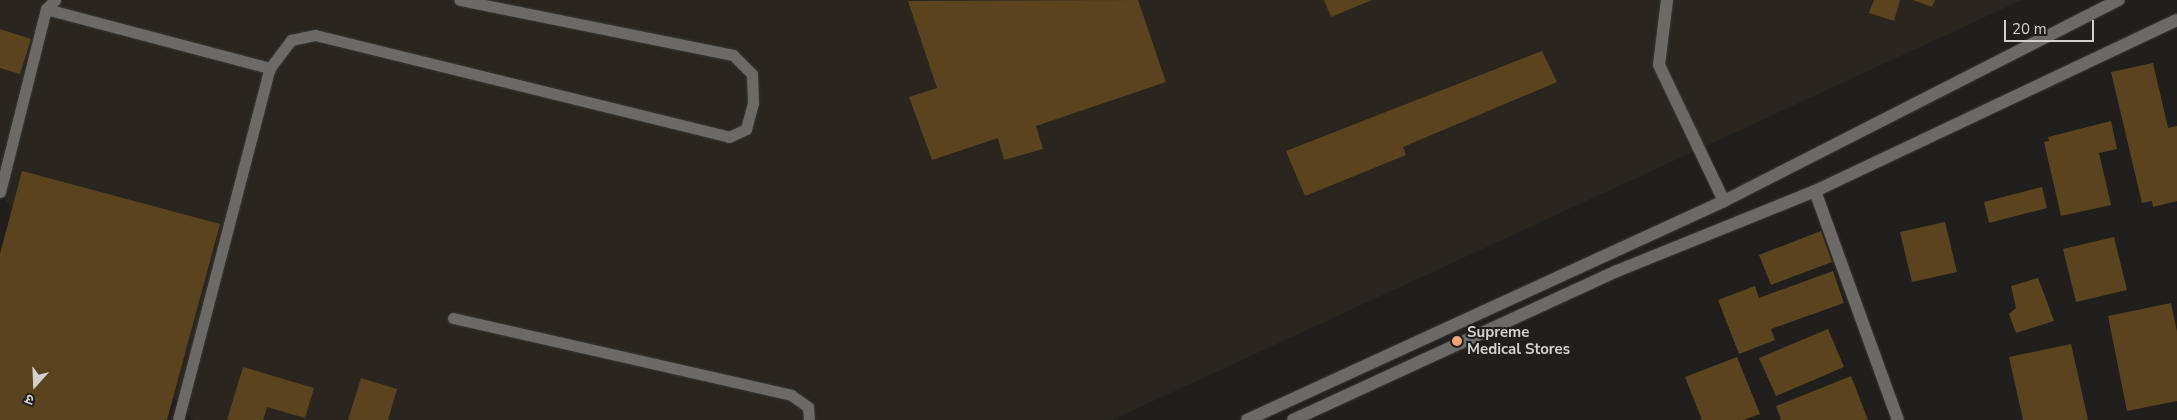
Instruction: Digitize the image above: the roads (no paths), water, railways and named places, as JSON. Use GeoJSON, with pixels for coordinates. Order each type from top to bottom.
{"type":"FeatureCollection","features":[{"type":"Feature","properties":{"kind":"main road"},"geometry":{"type":"LineString","coordinates":[[1667,0],[1659,65],[1724,201]]}},
{"type":"Feature","properties":{"kind":"main road"},"geometry":{"type":"LineString","coordinates":[[1247,420],[1724,201],[2118,0]]}},
{"type":"Feature","properties":{"kind":"main road"},"geometry":{"type":"LineString","coordinates":[[1293,420],[1617,271],[1815,191],[2177,20]]}},
{"type":"Feature","properties":{"kind":"main road"},"geometry":{"type":"LineString","coordinates":[[1815,191],[1898,420]]}},
{"type":"Feature","properties":{"kind":"lane"},"geometry":{"type":"LineString","coordinates":[[0,192],[46,9],[54,0]]}},
{"type":"Feature","properties":{"kind":"lane"},"geometry":{"type":"LineString","coordinates":[[178,420],[270,68],[291,40],[315,35],[729,137],[746,129],[752,103],[752,74],[732,55],[460,0]]}},
{"type":"Feature","properties":{"kind":"lane"},"geometry":{"type":"LineString","coordinates":[[46,9],[270,68]]}},
{"type":"Feature","properties":{"kind":"lane"},"geometry":{"type":"LineString","coordinates":[[453,318],[791,395],[808,408],[809,420]]}},
{"type":"Feature","properties":{"kind":"place","name":"Supreme Medical Stores"},"geometry":{"type":"Point","coordinates":[1457,341]}}]}
